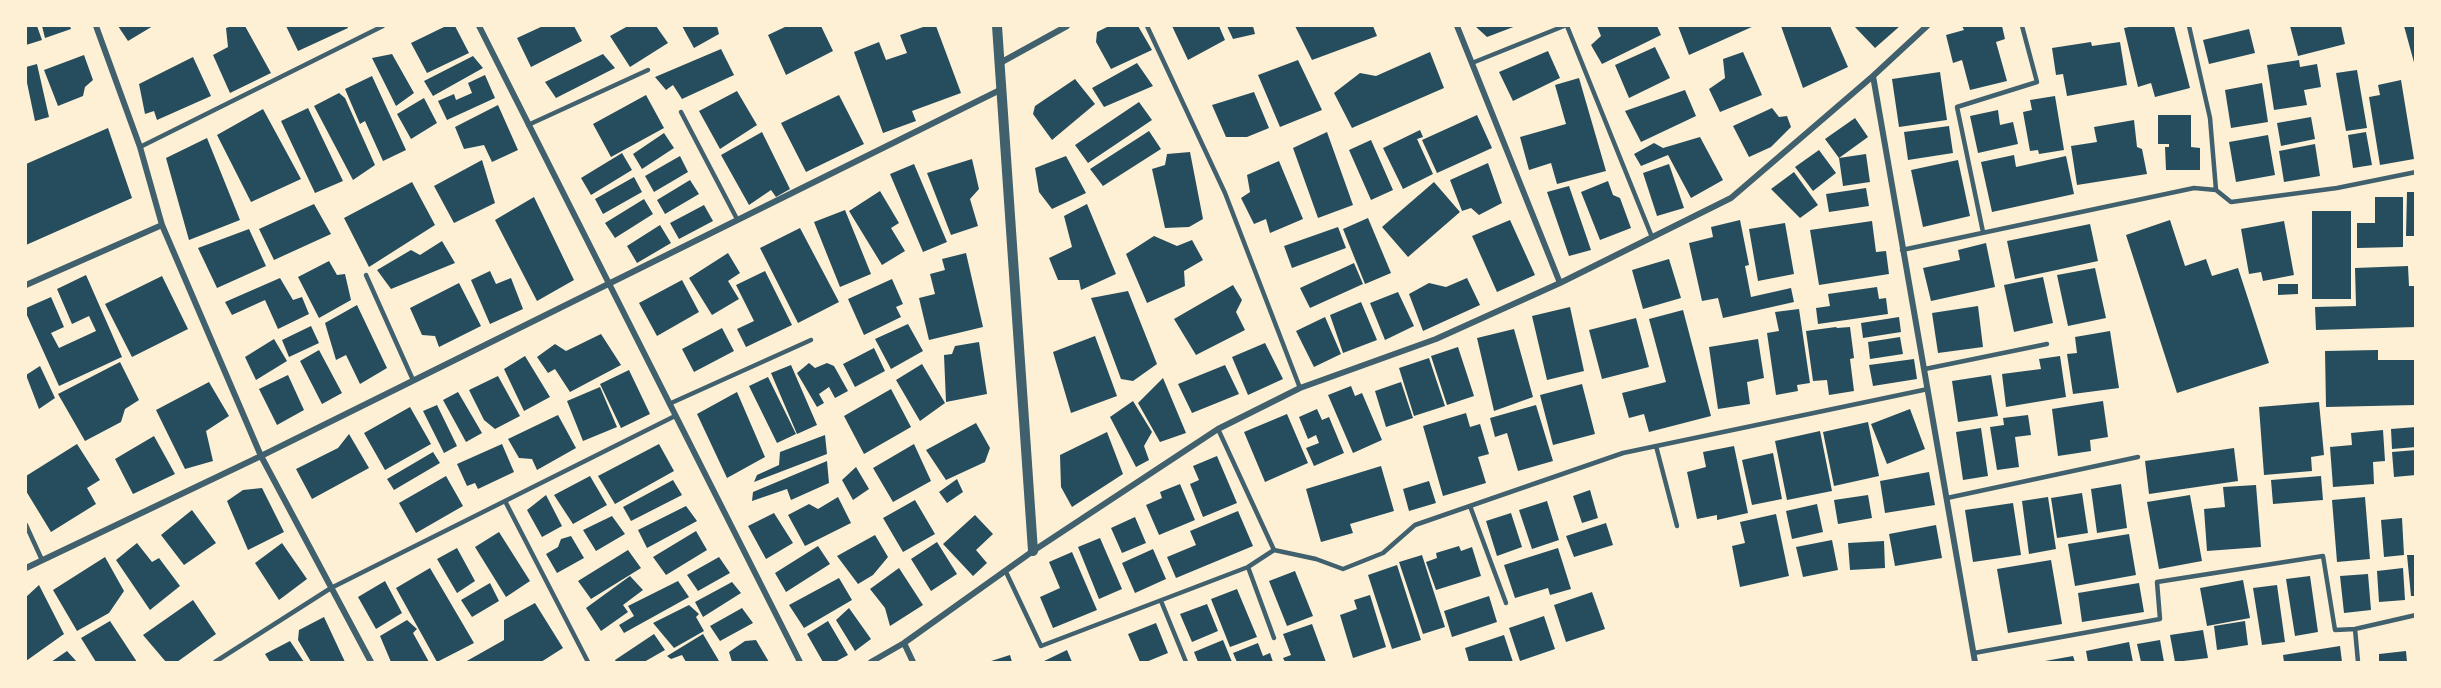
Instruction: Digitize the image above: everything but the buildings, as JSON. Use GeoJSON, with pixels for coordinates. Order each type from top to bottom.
{"type":"FeatureCollection","features":[{"type":"Feature","properties":{"kind":"street"},"geometry":{"type":"LineString","coordinates":[[96,26],[140,147],[162,225],[261,456],[371,663]]}},
{"type":"Feature","properties":{"kind":"street"},"geometry":{"type":"LineString","coordinates":[[479,26],[800,663]]}},
{"type":"Feature","properties":{"kind":"street"},"geometry":{"type":"LineString","coordinates":[[997,26],[1033,551]]}},
{"type":"Feature","properties":{"kind":"street"},"geometry":{"type":"LineString","coordinates":[[1000,63],[1067,26]]}},
{"type":"Feature","properties":{"kind":"street"},"geometry":{"type":"LineString","coordinates":[[1457,26],[1560,283]]}},
{"type":"Feature","properties":{"kind":"street"},"geometry":{"type":"LineString","coordinates":[[871,663],[904,643],[1033,551],[1218,429],[1300,388],[1436,339],[1560,283],[1731,198],[1873,76],[1927,26]]}},
{"type":"Feature","properties":{"kind":"street"},"geometry":{"type":"LineString","coordinates":[[1873,76],[1976,663]]}},
{"type":"Feature","properties":{"kind":"street"},"geometry":{"type":"LineString","coordinates":[[26,568],[261,456],[608,282],[1002,89]]}},
{"type":"Feature","properties":{"kind":"street"},"geometry":{"type":"LineString","coordinates":[[26,285],[162,225]]}},
{"type":"Feature","properties":{"kind":"street"},"geometry":{"type":"LineString","coordinates":[[904,643],[913,663]]}},
{"type":"Feature","properties":{"kind":"lane"},"geometry":{"type":"LineString","coordinates":[[140,147],[383,26]]}},
{"type":"Feature","properties":{"kind":"lane"},"geometry":{"type":"LineString","coordinates":[[1147,26],[1225,193],[1300,388]]}},
{"type":"Feature","properties":{"kind":"lane"},"geometry":{"type":"LineString","coordinates":[[1472,63],[1565,26],[1652,237]]}},
{"type":"Feature","properties":{"kind":"lane"},"geometry":{"type":"LineString","coordinates":[[1983,232],[1957,107],[2037,82],[2022,26]]}},
{"type":"Feature","properties":{"kind":"lane"},"geometry":{"type":"LineString","coordinates":[[2189,26],[2210,118],[2216,189]]}},
{"type":"Feature","properties":{"kind":"lane"},"geometry":{"type":"LineString","coordinates":[[528,125],[648,70]]}},
{"type":"Feature","properties":{"kind":"lane"},"geometry":{"type":"LineString","coordinates":[[681,112],[737,219]]}},
{"type":"Feature","properties":{"kind":"lane"},"geometry":{"type":"LineString","coordinates":[[1902,250],[2194,188],[2216,189],[2231,202],[2337,188],[2415,172]]}},
{"type":"Feature","properties":{"kind":"lane"},"geometry":{"type":"LineString","coordinates":[[366,274],[413,380]]}},
{"type":"Feature","properties":{"kind":"lane"},"geometry":{"type":"LineString","coordinates":[[669,404],[811,340]]}},
{"type":"Feature","properties":{"kind":"lane"},"geometry":{"type":"LineString","coordinates":[[1925,369],[2047,344]]}},
{"type":"Feature","properties":{"kind":"lane"},"geometry":{"type":"LineString","coordinates":[[1006,572],[1041,646],[1248,567],[1274,550],[1316,559],[1343,569],[1383,553],[1415,525],[1623,453],[1928,389]]}},
{"type":"Feature","properties":{"kind":"lane"},"geometry":{"type":"LineString","coordinates":[[215,663],[331,588],[675,416]]}},
{"type":"Feature","properties":{"kind":"lane"},"geometry":{"type":"LineString","coordinates":[[1218,429],[1274,550]]}},
{"type":"Feature","properties":{"kind":"lane"},"geometry":{"type":"LineString","coordinates":[[1656,446],[1677,526]]}},
{"type":"Feature","properties":{"kind":"lane"},"geometry":{"type":"LineString","coordinates":[[1947,498],[2138,457]]}},
{"type":"Feature","properties":{"kind":"lane"},"geometry":{"type":"LineString","coordinates":[[504,501],[588,663]]}},
{"type":"Feature","properties":{"kind":"lane"},"geometry":{"type":"LineString","coordinates":[[1470,506],[1506,603]]}},
{"type":"Feature","properties":{"kind":"lane"},"geometry":{"type":"LineString","coordinates":[[26,525],[42,560]]}},
{"type":"Feature","properties":{"kind":"lane"},"geometry":{"type":"LineString","coordinates":[[1974,653],[2160,619],[2157,582],[2323,556],[2336,630],[2355,629],[2415,615]]}},
{"type":"Feature","properties":{"kind":"lane"},"geometry":{"type":"LineString","coordinates":[[1248,567],[1274,638]]}},
{"type":"Feature","properties":{"kind":"lane"},"geometry":{"type":"LineString","coordinates":[[1161,601],[1186,663]]}},
{"type":"Feature","properties":{"kind":"lane"},"geometry":{"type":"LineString","coordinates":[[2355,629],[2358,663]]}}]}
